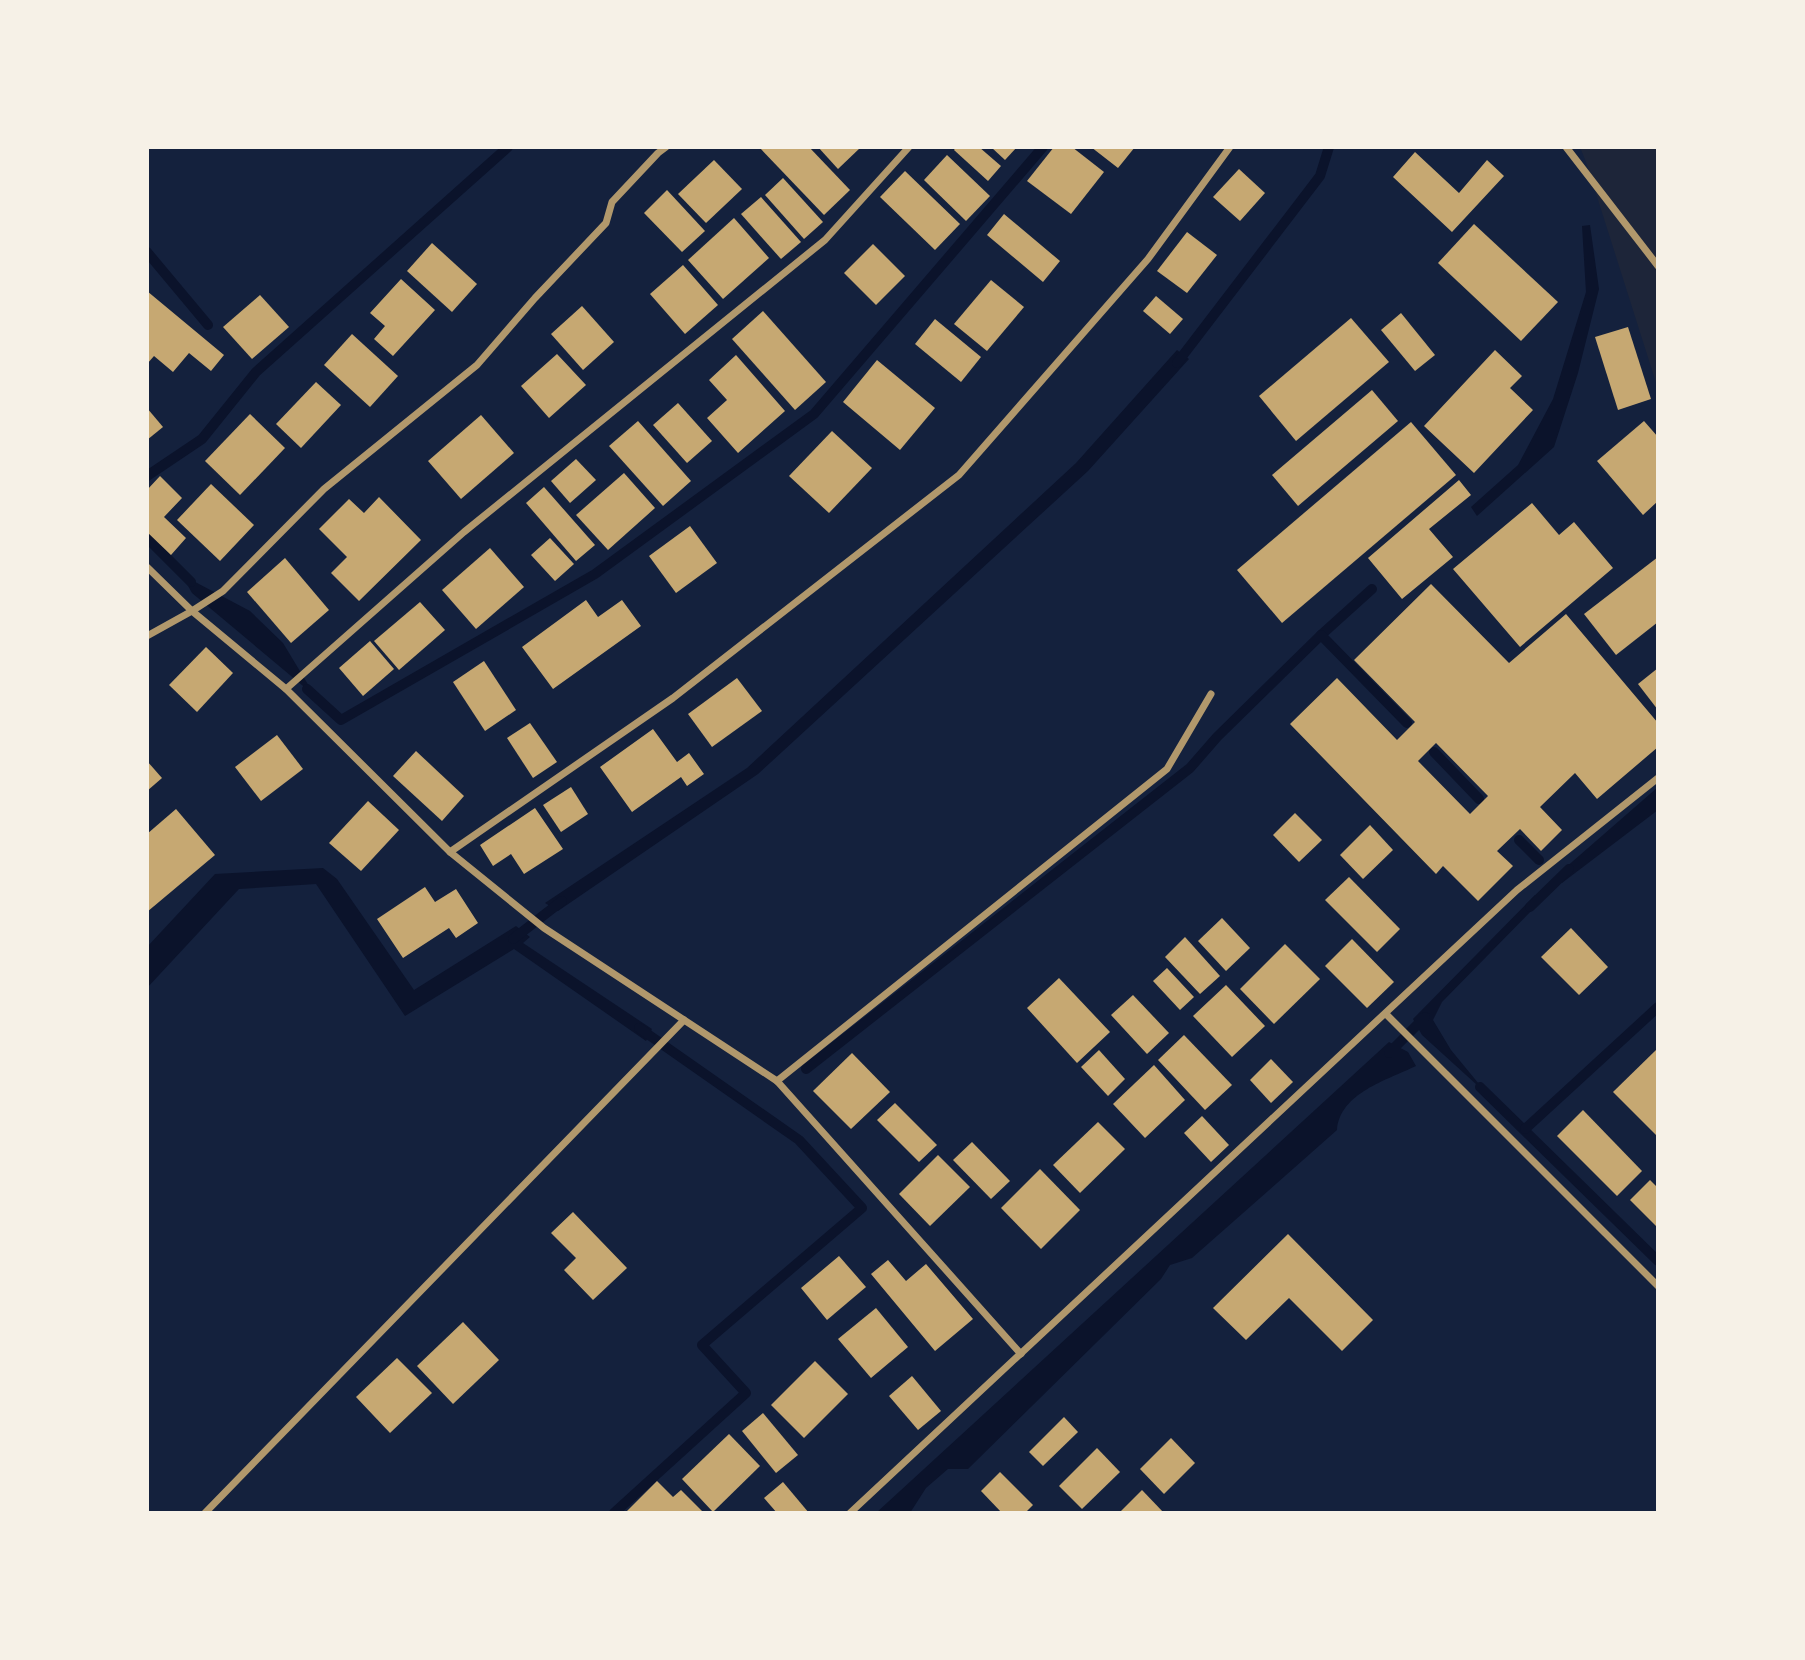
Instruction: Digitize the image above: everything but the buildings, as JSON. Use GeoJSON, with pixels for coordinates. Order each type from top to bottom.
{"type":"FeatureCollection","features":[{"type":"Feature","properties":{"kind":"street"},"geometry":{"type":"LineString","coordinates":[[147,636],[223,591],[324,489],[477,365],[535,298],[606,223],[612,202],[666,147]]}},
{"type":"Feature","properties":{"kind":"street"},"geometry":{"type":"LineString","coordinates":[[286,689],[464,532],[825,240],[909,147]]}},
{"type":"Feature","properties":{"kind":"street"},"geometry":{"type":"LineString","coordinates":[[450,852],[673,698],[959,475],[1148,259],[1230,147]]}},
{"type":"Feature","properties":{"kind":"street"},"geometry":{"type":"LineString","coordinates":[[1566,147],[1658,265]]}},
{"type":"Feature","properties":{"kind":"street"},"geometry":{"type":"LineString","coordinates":[[147,567],[192,611],[286,689],[450,852],[522,911],[777,1081],[1021,1353]]}},
{"type":"Feature","properties":{"kind":"street"},"geometry":{"type":"LineString","coordinates":[[777,1081],[1167,769],[1211,694]]}},
{"type":"Feature","properties":{"kind":"street"},"geometry":{"type":"LineString","coordinates":[[850,1513],[1517,890],[1658,778]]}},
{"type":"Feature","properties":{"kind":"street"},"geometry":{"type":"LineString","coordinates":[[1386,1014],[1658,1286]]}},
{"type":"Feature","properties":{"kind":"street"},"geometry":{"type":"LineString","coordinates":[[205,1513],[684,1020]]}},
{"type":"Feature","properties":{"kind":"shaded area"},"geometry":{"type":"Polygon","coordinates":[[[1580,147],[1658,147],[1658,389],[1586,162],[1580,147]]]}},
{"type":"Feature","properties":{"kind":"shaded area"},"geometry":{"type":"Polygon","coordinates":[[[1590,225],[1599,289],[1578,373],[1554,447],[1477,516],[1471,507],[1518,465],[1553,399],[1586,292],[1582,226],[1590,225]]]}},
{"type":"Feature","properties":{"kind":"shaded area"},"geometry":{"type":"Polygon","coordinates":[[[1177,350],[1189,359],[1088,471],[758,774],[558,911],[545,903],[747,768],[1076,463],[1177,350]]]}},
{"type":"Feature","properties":{"kind":"shaded area"},"geometry":{"type":"Polygon","coordinates":[[[182,575],[250,611],[283,643],[315,696],[192,593],[182,575]]]}},
{"type":"Feature","properties":{"kind":"shaded area"},"geometry":{"type":"Polygon","coordinates":[[[1658,787],[1658,810],[1562,883],[1557,875],[1658,787]]]}},
{"type":"Feature","properties":{"kind":"shaded area"},"geometry":{"type":"Polygon","coordinates":[[[323,868],[337,879],[414,990],[516,926],[530,937],[523,943],[652,1029],[646,1041],[514,949],[405,1016],[316,884],[239,889],[147,988],[147,947],[215,874],[323,868]]]}},
{"type":"Feature","properties":{"kind":"shaded area"},"geometry":{"type":"Polygon","coordinates":[[[1535,895],[1541,901],[1442,1002],[1433,1020],[1451,1050],[1488,1095],[1422,1035],[1413,1019],[1535,895]]]}},
{"type":"Feature","properties":{"kind":"shaded area"},"geometry":{"type":"Polygon","coordinates":[[[1389,1042],[1408,1052],[1416,1066],[1356,1097],[1340,1117],[1337,1130],[1192,1258],[1170,1265],[1161,1279],[968,1469],[948,1469],[926,1488],[910,1513],[876,1513],[1389,1042]]]}},
{"type":"Feature","properties":{"kind":"waterway"},"geometry":{"type":"LineString","coordinates":[[147,476],[202,439],[256,372],[508,147]]}},
{"type":"Feature","properties":{"kind":"waterway"},"geometry":{"type":"LineString","coordinates":[[307,689],[341,720],[595,574],[814,414],[1043,147]]}},
{"type":"Feature","properties":{"kind":"waterway"},"geometry":{"type":"LineString","coordinates":[[1177,363],[1320,176],[1329,147]]}},
{"type":"Feature","properties":{"kind":"waterway"},"geometry":{"type":"LineString","coordinates":[[147,252],[208,325]]}},
{"type":"Feature","properties":{"kind":"waterway"},"geometry":{"type":"LineString","coordinates":[[147,538],[191,582]]}},
{"type":"Feature","properties":{"kind":"waterway"},"geometry":{"type":"LineString","coordinates":[[1321,635],[1372,589]]}},
{"type":"Feature","properties":{"kind":"waterway"},"geometry":{"type":"LineString","coordinates":[[806,1069],[1190,768],[1217,737],[1321,635],[1407,723]]}},
{"type":"Feature","properties":{"kind":"waterway"},"geometry":{"type":"LineString","coordinates":[[1434,752],[1479,799]]}},
{"type":"Feature","properties":{"kind":"waterway"},"geometry":{"type":"LineString","coordinates":[[1519,840],[1539,860]]}},
{"type":"Feature","properties":{"kind":"waterway"},"geometry":{"type":"LineString","coordinates":[[1530,907],[1569,869]]}},
{"type":"Feature","properties":{"kind":"waterway"},"geometry":{"type":"LineString","coordinates":[[513,939],[562,901]]}},
{"type":"Feature","properties":{"kind":"waterway"},"geometry":{"type":"LineString","coordinates":[[1525,1129],[1658,1007]]}},
{"type":"Feature","properties":{"kind":"waterway"},"geometry":{"type":"LineString","coordinates":[[1389,1053],[1425,1017]]}},
{"type":"Feature","properties":{"kind":"waterway"},"geometry":{"type":"LineString","coordinates":[[614,1513],[746,1393],[702,1345],[862,1208],[799,1140],[639,1028]]}},
{"type":"Feature","properties":{"kind":"waterway"},"geometry":{"type":"LineString","coordinates":[[1480,1087],[1658,1261]]}}]}
